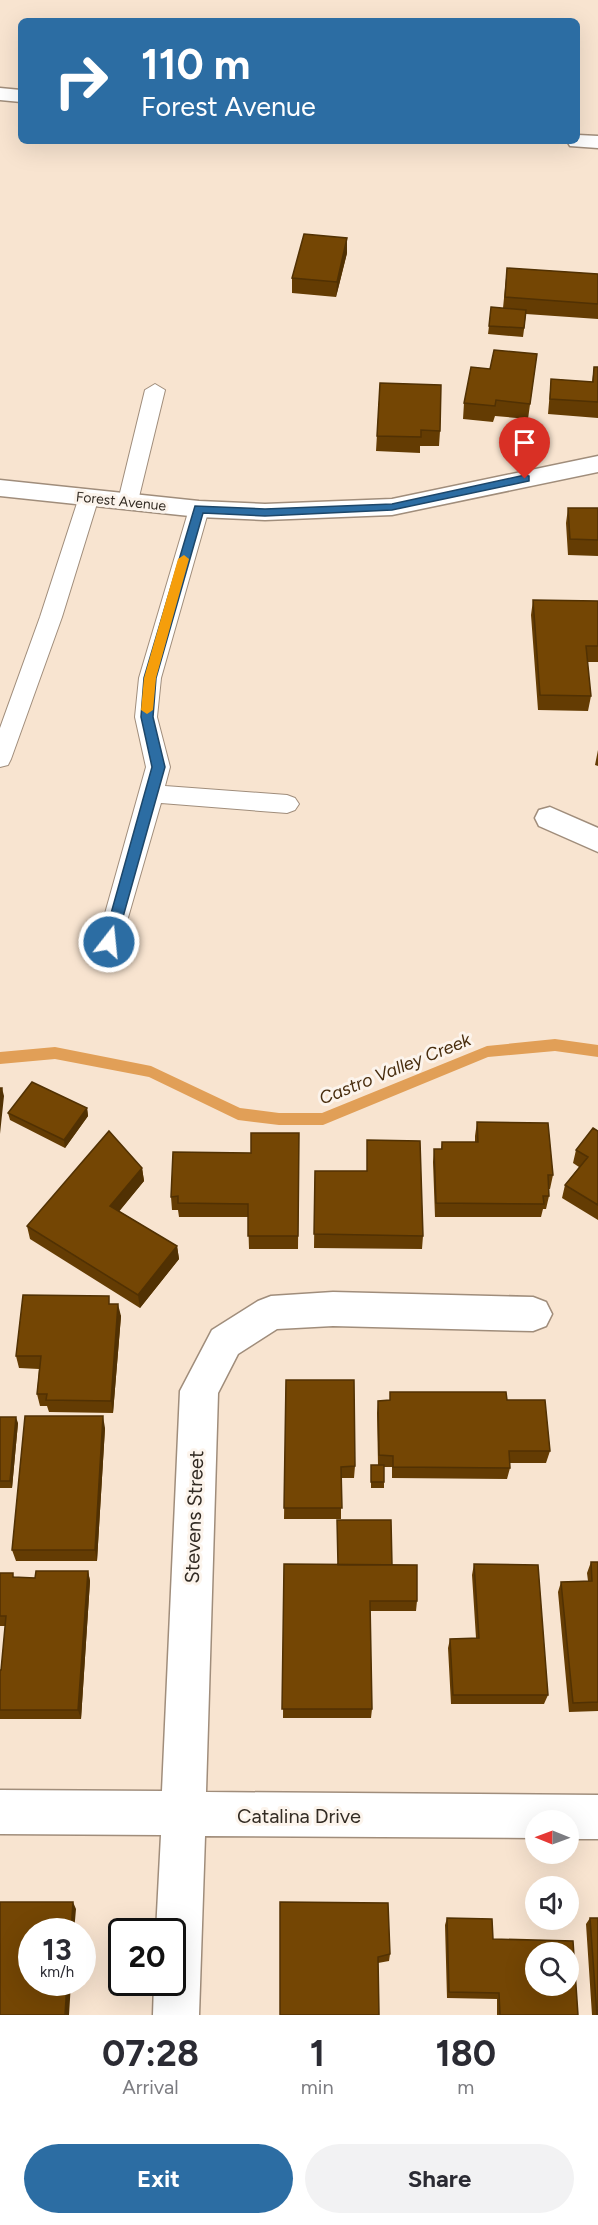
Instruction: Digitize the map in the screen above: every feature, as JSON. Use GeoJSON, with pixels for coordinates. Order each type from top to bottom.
{"type":"FeatureCollection","features":[{"type":"Feature","properties":{"kind":"street"},"geometry":{"type":"LineString","coordinates":[[0,94],[18,96]]}},
{"type":"Feature","properties":{"kind":"street"},"geometry":{"type":"LineString","coordinates":[[580,141],[598,142]]}},
{"type":"Feature","properties":{"kind":"street","name":"Forest Avenue"},"geometry":{"type":"LineString","coordinates":[[0,488],[199,509],[265,512],[392,507],[598,464]]}},
{"type":"Feature","properties":{"kind":"street"},"geometry":{"type":"LineString","coordinates":[[550,818],[598,841]]}},
{"type":"Feature","properties":{"kind":"street","name":"Stevens Street"},"geometry":{"type":"LineString","coordinates":[[176,2015],[199,1391],[225,1342],[271,1313],[333,1310],[533,1314]]}},
{"type":"Feature","properties":{"kind":"street","name":"Catalina Drive"},"geometry":{"type":"LineString","coordinates":[[0,1812],[598,1817]]}},
{"type":"Feature","properties":{"kind":"lane"},"geometry":{"type":"LineString","coordinates":[[128,501],[155,390]]}},
{"type":"Feature","properties":{"kind":"lane"},"geometry":{"type":"LineString","coordinates":[[0,759],[51,617],[89,497]]}},
{"type":"Feature","properties":{"kind":"lane"},"geometry":{"type":"LineString","coordinates":[[109,942],[158,767],[147,717],[150,678],[199,509]]}},
{"type":"Feature","properties":{"kind":"lane"},"geometry":{"type":"LineString","coordinates":[[152,794],[287,804]]}},
{"type":"Feature","properties":{"kind":"building"},"geometry":{"type":"Polygon","coordinates":[[[304,234],[347,238],[337,282],[292,278],[304,234]]]}},
{"type":"Feature","properties":{"kind":"building"},"geometry":{"type":"Polygon","coordinates":[[[507,268],[598,274],[598,304],[505,297],[507,268]]]}},
{"type":"Feature","properties":{"kind":"building"},"geometry":{"type":"Polygon","coordinates":[[[491,307],[526,310],[524,328],[489,326],[491,307]]]}},
{"type":"Feature","properties":{"kind":"building"},"geometry":{"type":"Polygon","coordinates":[[[494,350],[537,354],[530,404],[496,400],[495,406],[464,403],[471,367],[490,369],[494,350]]]}},
{"type":"Feature","properties":{"kind":"building"},"geometry":{"type":"Polygon","coordinates":[[[594,367],[598,367],[598,402],[550,399],[551,379],[593,382],[594,367]]]}},
{"type":"Feature","properties":{"kind":"building"},"geometry":{"type":"Polygon","coordinates":[[[380,383],[441,385],[440,431],[421,430],[421,437],[377,436],[380,383]]]}},
{"type":"Feature","properties":{"kind":"building"},"geometry":{"type":"Polygon","coordinates":[[[568,508],[598,508],[598,540],[570,539],[568,508]]]}},
{"type":"Feature","properties":{"kind":"building"},"geometry":{"type":"Polygon","coordinates":[[[533,600],[598,601],[598,646],[586,646],[591,696],[540,695],[533,600]]]}},
{"type":"Feature","properties":{"kind":"building"},"geometry":{"type":"Polygon","coordinates":[[[32,1082],[87,1108],[64,1140],[8,1113],[32,1082]]]}},
{"type":"Feature","properties":{"kind":"building"},"geometry":{"type":"Polygon","coordinates":[[[477,1122],[548,1123],[553,1175],[548,1175],[549,1196],[543,1196],[544,1204],[436,1203],[434,1149],[442,1149],[442,1142],[478,1142],[477,1122]]]}},
{"type":"Feature","properties":{"kind":"building"},"geometry":{"type":"Polygon","coordinates":[[[593,1128],[598,1131],[598,1205],[565,1185],[588,1157],[576,1150],[593,1128]]]}},
{"type":"Feature","properties":{"kind":"building"},"geometry":{"type":"Polygon","coordinates":[[[109,1131],[142,1168],[110,1206],[177,1246],[138,1295],[27,1226],[109,1131]]]}},
{"type":"Feature","properties":{"kind":"building"},"geometry":{"type":"Polygon","coordinates":[[[251,1133],[299,1133],[298,1236],[248,1236],[248,1204],[178,1203],[178,1196],[171,1197],[173,1152],[251,1153],[251,1133]]]}},
{"type":"Feature","properties":{"kind":"building"},"geometry":{"type":"Polygon","coordinates":[[[367,1140],[420,1141],[423,1236],[314,1234],[315,1171],[367,1171],[367,1140]]]}},
{"type":"Feature","properties":{"kind":"building"},"geometry":{"type":"Polygon","coordinates":[[[23,1295],[109,1296],[109,1304],[118,1304],[111,1401],[46,1400],[47,1394],[37,1394],[41,1356],[16,1356],[23,1295]]]}},
{"type":"Feature","properties":{"kind":"building"},"geometry":{"type":"Polygon","coordinates":[[[286,1380],[354,1380],[355,1466],[341,1467],[342,1508],[284,1508],[286,1380]]]}},
{"type":"Feature","properties":{"kind":"building"},"geometry":{"type":"Polygon","coordinates":[[[390,1392],[506,1392],[507,1400],[545,1400],[550,1451],[509,1451],[510,1468],[393,1467],[393,1456],[379,1455],[378,1401],[390,1400],[390,1392]]]}},
{"type":"Feature","properties":{"kind":"building"},"geometry":{"type":"Polygon","coordinates":[[[25,1416],[103,1416],[95,1550],[12,1550],[25,1416]]]}},
{"type":"Feature","properties":{"kind":"building"},"geometry":{"type":"Polygon","coordinates":[[[0,1417],[16,1417],[10,1481],[0,1481],[0,1417]]]}},
{"type":"Feature","properties":{"kind":"building"},"geometry":{"type":"Polygon","coordinates":[[[371,1465],[384,1465],[384,1482],[371,1482],[371,1465]]]}},
{"type":"Feature","properties":{"kind":"building"},"geometry":{"type":"Polygon","coordinates":[[[337,1520],[391,1520],[392,1565],[338,1565],[337,1520]]]}},
{"type":"Feature","properties":{"kind":"building"},"geometry":{"type":"Polygon","coordinates":[[[591,1562],[598,1562],[598,1702],[573,1703],[561,1582],[592,1581],[591,1562]]]}},
{"type":"Feature","properties":{"kind":"building"},"geometry":{"type":"Polygon","coordinates":[[[284,1564],[417,1565],[417,1601],[370,1601],[372,1709],[282,1709],[284,1564]]]}},
{"type":"Feature","properties":{"kind":"building"},"geometry":{"type":"Polygon","coordinates":[[[474,1564],[538,1565],[548,1695],[453,1695],[450,1639],[479,1638],[474,1564]]]}},
{"type":"Feature","properties":{"kind":"building"},"geometry":{"type":"Polygon","coordinates":[[[36,1571],[88,1571],[78,1710],[0,1710],[0,1670],[6,1616],[0,1616],[0,1573],[13,1573],[13,1577],[35,1578],[36,1571]]]}},
{"type":"Feature","properties":{"kind":"building"},"geometry":{"type":"Polygon","coordinates":[[[0,1902],[73,1902],[72,1918],[18,1918],[18,1996],[66,1996],[65,2015],[0,2015],[0,1902]]]}},
{"type":"Feature","properties":{"kind":"building"},"geometry":{"type":"Polygon","coordinates":[[[280,1902],[388,1903],[390,1954],[378,1957],[379,2015],[280,2015],[280,1902]]]}},
{"type":"Feature","properties":{"kind":"building"},"geometry":{"type":"Polygon","coordinates":[[[447,1918],[492,1919],[493,1939],[573,1941],[525,1942],[525,1996],[577,1996],[578,2015],[500,2015],[499,1993],[449,1992],[447,1918]]]}},
{"type":"Feature","properties":{"kind":"building"},"geometry":{"type":"Polygon","coordinates":[[[590,1918],[598,1918],[598,2015],[597,2015],[590,1918]]]}},
{"type":"Feature","properties":{"kind":"waterway","name":"Castro Valley Creek"},"geometry":{"type":"LineString","coordinates":[[0,1058],[55,1053],[151,1072],[238,1114],[279,1119],[323,1119],[487,1052],[555,1045],[598,1051]]}},
{"type":"Feature","properties":{"kind":"slow traffic"},"geometry":{"type":"LineString","coordinates":[[147,710],[150,678],[184,559]]}},
{"type":"Feature","properties":{"kind":"route"},"geometry":{"type":"LineString","coordinates":[[109,942],[158,767],[147,717],[150,678],[199,509],[265,512],[392,507],[525,479]]}}]}
